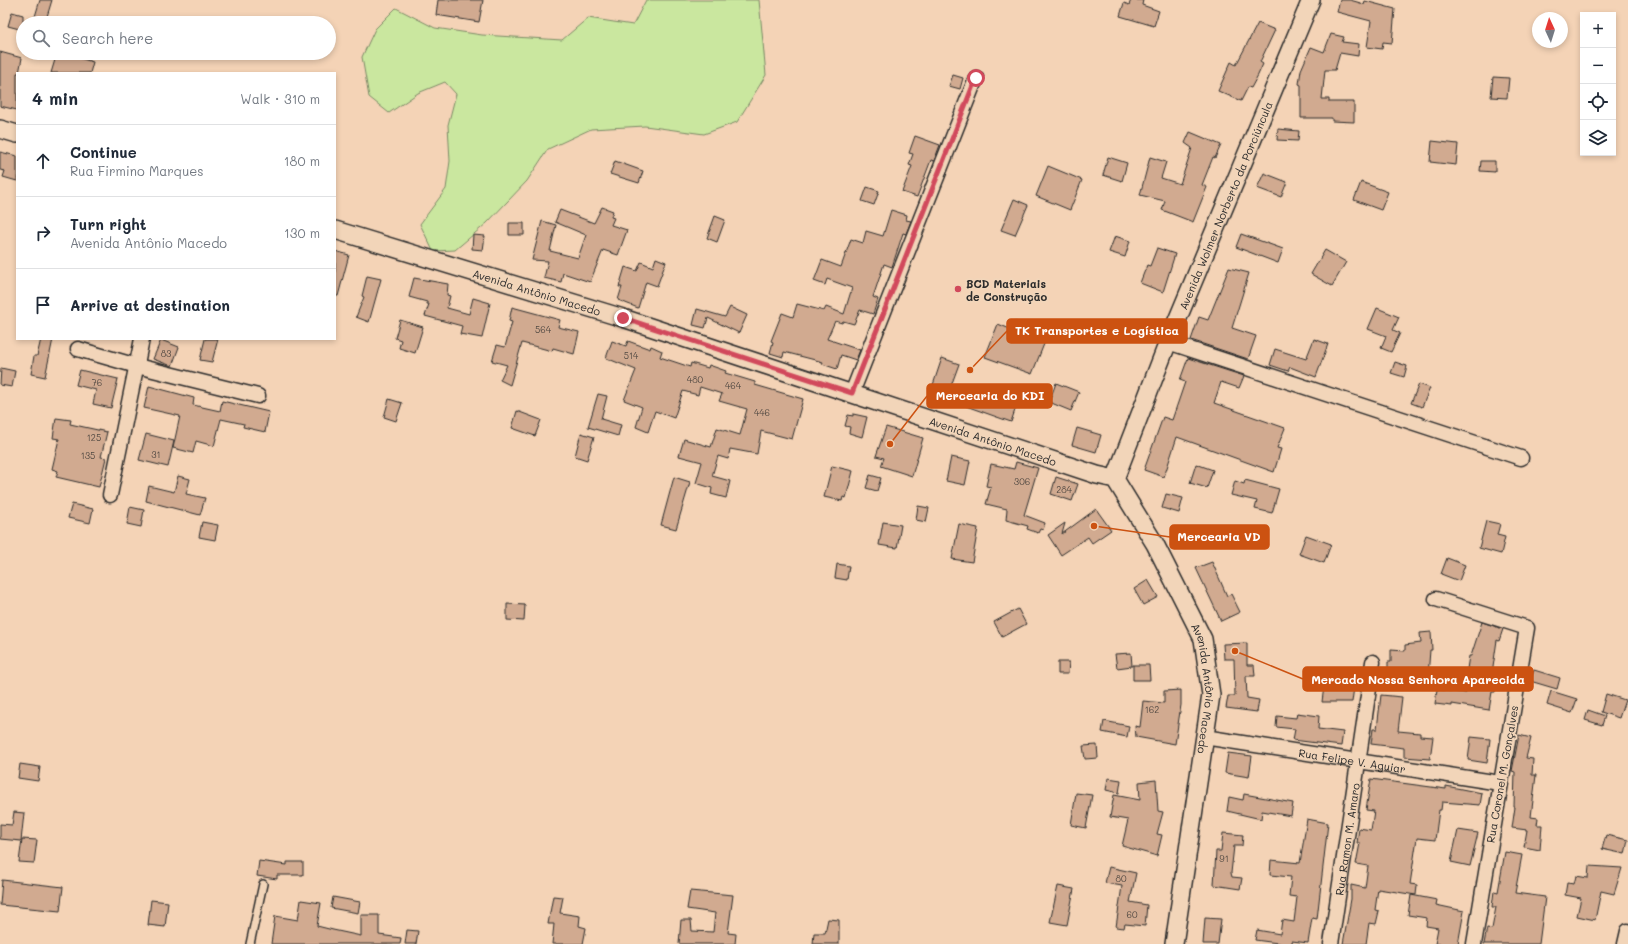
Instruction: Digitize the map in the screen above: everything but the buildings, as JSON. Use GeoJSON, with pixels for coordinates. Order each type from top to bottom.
{"type":"FeatureCollection","features":[{"type":"Feature","properties":{"kind":"street","name":"Avenida Wolmer Norberto da Porciúncula"},"geometry":{"type":"LineString","coordinates":[[1116,479],[1168,342],[1311,0]]}},
{"type":"Feature","properties":{"kind":"street"},"geometry":{"type":"LineString","coordinates":[[852,393],[976,78]]}},
{"type":"Feature","properties":{"kind":"street"},"geometry":{"type":"LineString","coordinates":[[0,129],[16,134]]}},
{"type":"Feature","properties":{"kind":"street","name":"Avenida Antônio Macedo"},"geometry":{"type":"LineString","coordinates":[[336,230],[623,318],[1097,475],[1116,479],[1155,544],[1203,639],[1211,695],[1174,944]]}},
{"type":"Feature","properties":{"kind":"street"},"geometry":{"type":"LineString","coordinates":[[110,495],[142,340]]}},
{"type":"Feature","properties":{"kind":"street"},"geometry":{"type":"LineString","coordinates":[[1168,342],[1521,458]]}},
{"type":"Feature","properties":{"kind":"street"},"geometry":{"type":"LineString","coordinates":[[78,349],[137,366],[258,396]]}},
{"type":"Feature","properties":{"kind":"street","name":"Rua Coronel M. Gonçalves"},"geometry":{"type":"LineString","coordinates":[[1436,600],[1527,628],[1474,944]]}},
{"type":"Feature","properties":{"kind":"street","name":"Rua Ramon M. Amaro"},"geometry":{"type":"LineString","coordinates":[[1331,944],[1373,662]]}},
{"type":"Feature","properties":{"kind":"street","name":"Rua Felipe V. Aguiar"},"geometry":{"type":"LineString","coordinates":[[1204,737],[1500,783]]}},
{"type":"Feature","properties":{"kind":"street"},"geometry":{"type":"LineString","coordinates":[[1625,944],[1628,931]]}},
{"type":"Feature","properties":{"kind":"lane"},"geometry":{"type":"LineString","coordinates":[[250,944],[263,884]]}},
{"type":"Feature","properties":{"kind":"green space"},"geometry":{"type":"Polygon","coordinates":[[[646,0],[759,0],[766,75],[737,122],[704,134],[645,126],[591,129],[548,149],[527,181],[487,223],[455,250],[433,251],[420,224],[446,189],[450,161],[448,125],[456,94],[445,82],[418,93],[389,113],[369,97],[362,57],[375,29],[396,8],[435,28],[482,35],[562,40],[588,18],[633,25],[646,0]]]}},
{"type":"Feature","properties":{"kind":"place","name":"BCD Materiais de Construção"},"geometry":{"type":"Point","coordinates":[958,289]}},
{"type":"Feature","properties":{"kind":"place","name":"TK Transportes e Logística"},"geometry":{"type":"Point","coordinates":[970,370]}},
{"type":"Feature","properties":{"kind":"place","name":"Mercearia do KDI"},"geometry":{"type":"Point","coordinates":[890,444]}},
{"type":"Feature","properties":{"kind":"place","name":"Mercearia VD"},"geometry":{"type":"Point","coordinates":[1094,526]}},
{"type":"Feature","properties":{"kind":"place","name":"Mercado Nossa Senhora Aparecida"},"geometry":{"type":"Point","coordinates":[1235,651]}},
{"type":"Feature","properties":{"kind":"route"},"geometry":{"type":"LineString","coordinates":[[623,318],[852,393],[976,78]]}}]}
